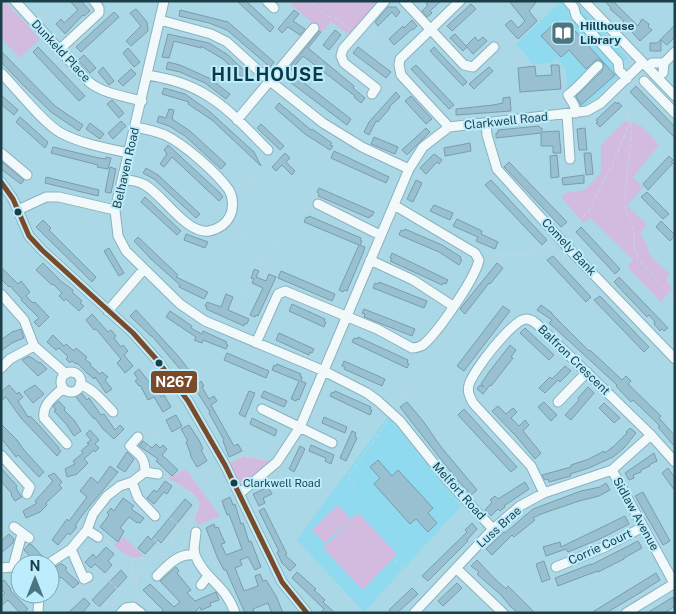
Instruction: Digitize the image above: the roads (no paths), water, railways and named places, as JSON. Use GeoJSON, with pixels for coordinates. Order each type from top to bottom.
{"type":"FeatureCollection","features":[{"type":"Feature","properties":{"kind":"street","name":"Dunkeld Place"},"geometry":{"type":"LineString","coordinates":[[15,1],[89,82],[96,87],[118,95],[142,101]]}},
{"type":"Feature","properties":{"kind":"street"},"geometry":{"type":"LineString","coordinates":[[60,49],[99,13],[99,8],[94,1]]}},
{"type":"Feature","properties":{"kind":"street","name":"Belhaven Road"},"geometry":{"type":"LineString","coordinates":[[164,1],[116,210],[118,236],[126,251],[144,269],[180,304],[205,321],[324,371]]}},
{"type":"Feature","properties":{"kind":"street"},"geometry":{"type":"LineString","coordinates":[[375,97],[376,88],[344,63],[341,56],[343,49],[385,1]]}},
{"type":"Feature","properties":{"kind":"street"},"geometry":{"type":"LineString","coordinates":[[404,1],[464,66],[468,68],[473,67],[494,47]]}},
{"type":"Feature","properties":{"kind":"street"},"geometry":{"type":"LineString","coordinates":[[449,127],[400,75],[399,65],[400,59],[460,1]]}},
{"type":"Feature","properties":{"kind":"street"},"geometry":{"type":"LineString","coordinates":[[568,1],[574,8],[576,16],[618,62],[619,70],[627,79]]}},
{"type":"Feature","properties":{"kind":"street"},"geometry":{"type":"LineString","coordinates":[[584,1],[675,96]]}},
{"type":"Feature","properties":{"kind":"street"},"geometry":{"type":"LineString","coordinates":[[160,20],[211,34],[227,42],[270,81],[323,123],[362,147],[409,168]]}},
{"type":"Feature","properties":{"kind":"street"},"geometry":{"type":"LineString","coordinates":[[238,120],[314,28]]}},
{"type":"Feature","properties":{"kind":"street"},"geometry":{"type":"LineString","coordinates":[[652,63],[663,68],[675,52]]}},
{"type":"Feature","properties":{"kind":"street","name":"Clarkwell Road"},"geometry":{"type":"LineString","coordinates":[[239,494],[277,462],[300,427],[409,168],[423,147],[449,127],[571,114],[593,108],[627,79],[642,63]]}},
{"type":"Feature","properties":{"kind":"street"},"geometry":{"type":"LineString","coordinates":[[570,159],[571,114],[574,105],[568,95],[580,86],[584,79],[598,66]]}},
{"type":"Feature","properties":{"kind":"street"},"geometry":{"type":"LineString","coordinates":[[1,72],[37,112],[60,133],[83,142],[128,154]]}},
{"type":"Feature","properties":{"kind":"street"},"geometry":{"type":"LineString","coordinates":[[148,73],[169,79],[203,93],[238,120],[268,150]]}},
{"type":"Feature","properties":{"kind":"street"},"geometry":{"type":"LineString","coordinates":[[644,81],[675,114]]}},
{"type":"Feature","properties":{"kind":"street"},"geometry":{"type":"LineString","coordinates":[[123,180],[145,185],[186,222],[197,229],[208,231],[218,228],[227,221],[232,213],[230,194],[211,171],[182,145],[136,123]]}},
{"type":"Feature","properties":{"kind":"street","name":"Comely Bank"},"geometry":{"type":"LineString","coordinates":[[486,123],[487,135],[497,169],[561,240],[673,353]]}},
{"type":"Feature","properties":{"kind":"street"},"geometry":{"type":"LineString","coordinates":[[1,153],[28,175]]}},
{"type":"Feature","properties":{"kind":"street"},"geometry":{"type":"LineString","coordinates":[[1,182],[18,210],[29,236],[133,333],[157,360],[188,401],[225,464],[282,582],[307,613]]}},
{"type":"Feature","properties":{"kind":"street"},"geometry":{"type":"LineString","coordinates":[[18,210],[46,196],[59,197],[116,210]]}},
{"type":"Feature","properties":{"kind":"street"},"geometry":{"type":"LineString","coordinates":[[318,204],[380,235]]}},
{"type":"Feature","properties":{"kind":"street"},"geometry":{"type":"LineString","coordinates":[[256,343],[278,294],[286,292],[377,329],[412,348],[417,348],[423,344],[453,306],[478,268],[479,260],[475,253],[394,205]]}},
{"type":"Feature","properties":{"kind":"street"},"geometry":{"type":"LineString","coordinates":[[370,260],[413,280],[453,306]]}},
{"type":"Feature","properties":{"kind":"street"},"geometry":{"type":"LineString","coordinates":[[108,311],[144,269]]}},
{"type":"Feature","properties":{"kind":"street"},"geometry":{"type":"LineString","coordinates":[[1,294],[24,320],[34,346],[66,374]]}},
{"type":"Feature","properties":{"kind":"street","name":"Balfron Crescent"},"geometry":{"type":"LineString","coordinates":[[544,494],[531,466],[473,403],[468,393],[469,384],[503,336],[516,322],[526,319],[542,329],[587,372],[651,435],[675,462]]}},
{"type":"Feature","properties":{"kind":"street"},"geometry":{"type":"LineString","coordinates":[[1,368],[10,359],[34,346]]}},
{"type":"Feature","properties":{"kind":"street","name":"Melfort Road"},"geometry":{"type":"LineString","coordinates":[[324,371],[367,393],[392,414],[448,481],[493,529]]}},
{"type":"Feature","properties":{"kind":"street"},"geometry":{"type":"LineString","coordinates":[[63,388],[61,379],[71,372],[77,375],[80,384]]}},
{"type":"Feature","properties":{"kind":"street"},"geometry":{"type":"LineString","coordinates":[[558,402],[587,372]]}},
{"type":"Feature","properties":{"kind":"street"},"geometry":{"type":"LineString","coordinates":[[63,388],[72,392],[80,384]]}},
{"type":"Feature","properties":{"kind":"street"},"geometry":{"type":"LineString","coordinates":[[80,384],[88,387],[111,406]]}},
{"type":"Feature","properties":{"kind":"street"},"geometry":{"type":"LineString","coordinates":[[63,388],[46,405],[43,412],[44,418],[67,444]]}},
{"type":"Feature","properties":{"kind":"street"},"geometry":{"type":"LineString","coordinates":[[262,409],[332,443]]}},
{"type":"Feature","properties":{"kind":"street"},"geometry":{"type":"LineString","coordinates":[[140,434],[130,446],[145,462],[145,472]]}},
{"type":"Feature","properties":{"kind":"street","name":"Luss Brae"},"geometry":{"type":"LineString","coordinates":[[414,613],[493,529],[520,506],[544,494],[612,470],[651,435]]}},
{"type":"Feature","properties":{"kind":"street"},"geometry":{"type":"LineString","coordinates":[[1,455],[30,489]]}},
{"type":"Feature","properties":{"kind":"street","name":"Sidlaw Avenue"},"geometry":{"type":"LineString","coordinates":[[612,470],[674,583]]}},
{"type":"Feature","properties":{"kind":"street"},"geometry":{"type":"LineString","coordinates":[[60,556],[71,549],[87,530],[93,514],[107,496],[120,486],[132,482],[145,472],[158,474]]}},
{"type":"Feature","properties":{"kind":"street"},"geometry":{"type":"LineString","coordinates":[[132,482],[138,498],[158,516]]}},
{"type":"Feature","properties":{"kind":"street"},"geometry":{"type":"LineString","coordinates":[[14,527],[26,536],[20,554]]}},
{"type":"Feature","properties":{"kind":"street","name":"Corrie Court"},"geometry":{"type":"LineString","coordinates":[[558,564],[605,547],[643,527]]}},
{"type":"Feature","properties":{"kind":"street"},"geometry":{"type":"LineString","coordinates":[[87,530],[97,539]]}},
{"type":"Feature","properties":{"kind":"street"},"geometry":{"type":"LineString","coordinates":[[199,535],[194,549],[195,555],[204,572],[224,590],[231,601],[235,613]]}},
{"type":"Feature","properties":{"kind":"street"},"geometry":{"type":"LineString","coordinates":[[71,549],[84,582]]}},
{"type":"Feature","properties":{"kind":"street"},"geometry":{"type":"LineString","coordinates":[[157,576],[174,560],[187,554],[195,555]]}},
{"type":"Feature","properties":{"kind":"street"},"geometry":{"type":"LineString","coordinates":[[456,568],[503,613]]}},
{"type":"Feature","properties":{"kind":"street"},"geometry":{"type":"LineString","coordinates":[[201,585],[208,576]]}},
{"type":"Feature","properties":{"kind":"street"},"geometry":{"type":"LineString","coordinates":[[626,613],[674,583]]}},
{"type":"Feature","properties":{"kind":"street"},"geometry":{"type":"LineString","coordinates":[[121,613],[126,608],[139,607]]}},
{"type":"Feature","properties":{"kind":"place","name":"Hillhouse Library"},"geometry":{"type":"Point","coordinates":[563,33]}},
{"type":"Feature","properties":{"kind":"place","name":"Clarkwell Road"},"geometry":{"type":"Point","coordinates":[234,483]}},
{"type":"Feature","properties":{"kind":"district","name":"HILLHOUSE"},"geometry":{"type":"Point","coordinates":[268,74]}}]}
